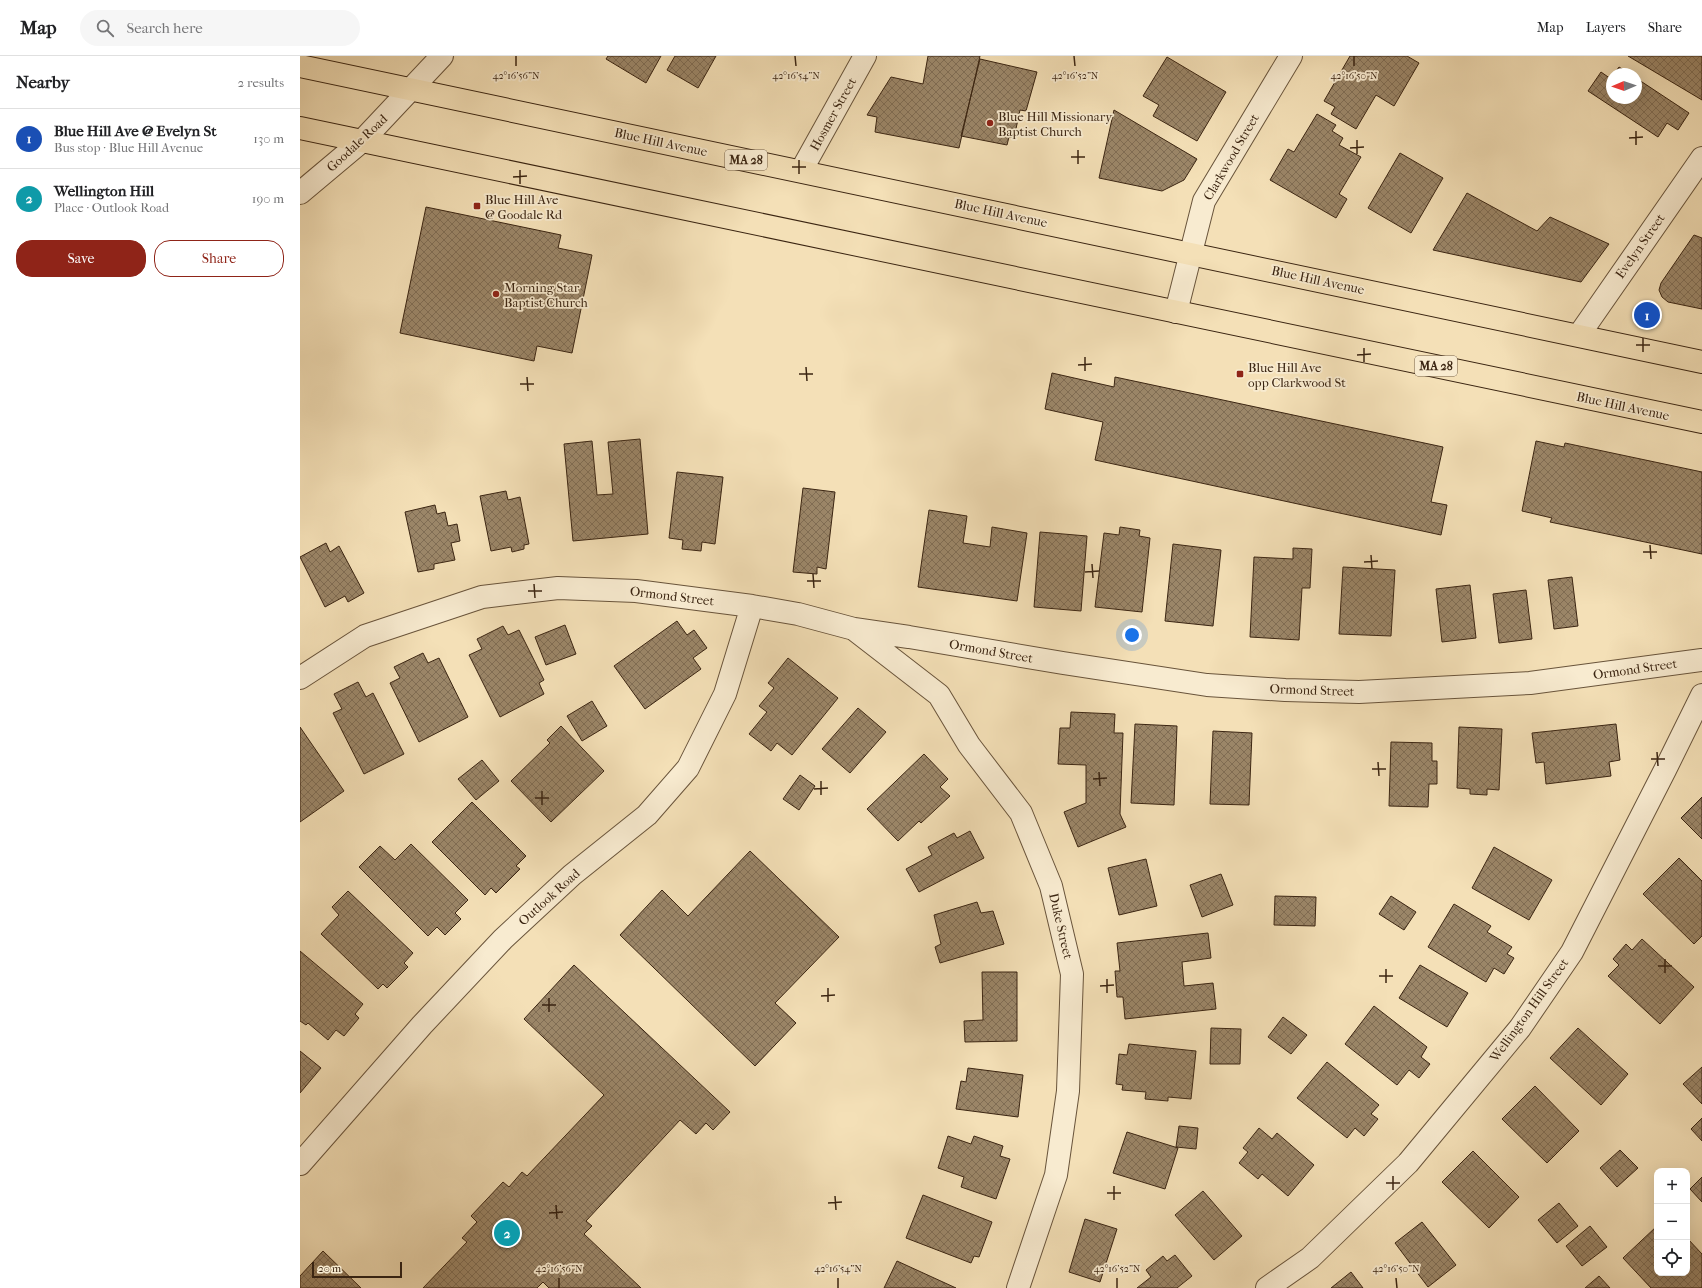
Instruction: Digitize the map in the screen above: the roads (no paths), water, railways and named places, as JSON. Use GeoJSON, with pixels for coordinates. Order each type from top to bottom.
{"type":"FeatureCollection","features":[{"type":"Feature","properties":{"kind":"highway","name":"Blue Hill Avenue"},"geometry":{"type":"LineString","coordinates":[[300,66],[1702,362]]}},
{"type":"Feature","properties":{"kind":"highway","name":"Blue Hill Avenue"},"geometry":{"type":"LineString","coordinates":[[300,128],[1702,422]]}},
{"type":"Feature","properties":{"kind":"street","name":"Goodale Road"},"geometry":{"type":"LineString","coordinates":[[300,193],[362,142],[442,56]]}},
{"type":"Feature","properties":{"kind":"street","name":"Hosmer Street"},"geometry":{"type":"LineString","coordinates":[[801,171],[865,56]]}},
{"type":"Feature","properties":{"kind":"street","name":"Clarkwood Street"},"geometry":{"type":"LineString","coordinates":[[1176,312],[1204,201],[1291,56]]}},
{"type":"Feature","properties":{"kind":"street","name":"Evelyn Street"},"geometry":{"type":"LineString","coordinates":[[1579,335],[1702,158]]}},
{"type":"Feature","properties":{"kind":"street","name":"Ormond Street"},"geometry":{"type":"LineString","coordinates":[[300,678],[365,636],[482,597],[566,588],[636,591],[752,606],[798,614],[854,629],[1207,685],[1285,690],[1359,692],[1530,683],[1702,660]]}},
{"type":"Feature","properties":{"kind":"street","name":"Outlook Road"},"geometry":{"type":"LineString","coordinates":[[300,1164],[422,1025],[503,939],[572,875],[647,815],[688,768],[725,694],[752,606]]}},
{"type":"Feature","properties":{"kind":"street","name":"Duke Street"},"geometry":{"type":"LineString","coordinates":[[854,629],[938,695],[969,745],[1020,813],[1051,886],[1072,974],[1068,1091],[1056,1175],[1018,1288]]}},
{"type":"Feature","properties":{"kind":"street","name":"Wellington Hill Street"},"geometry":{"type":"LineString","coordinates":[[1267,1288],[1310,1258],[1408,1163],[1520,1028],[1572,952],[1702,695]]}},
{"type":"Feature","properties":{"kind":"place","name":"Blue Hill Missionary Baptist Church"},"geometry":{"type":"Point","coordinates":[990,123]}},
{"type":"Feature","properties":{"kind":"place","name":"Blue Hill Ave @ Goodale Rd"},"geometry":{"type":"Point","coordinates":[477,206]}},
{"type":"Feature","properties":{"kind":"place","name":"Morning Star Baptist Church"},"geometry":{"type":"Point","coordinates":[496,294]}},
{"type":"Feature","properties":{"kind":"place","name":"Blue Hill Ave @ Evelyn St"},"geometry":{"type":"Point","coordinates":[1647,315]}},
{"type":"Feature","properties":{"kind":"place","name":"Blue Hill Ave opp Clarkwood St"},"geometry":{"type":"Point","coordinates":[1240,374]}},
{"type":"Feature","properties":{"kind":"place","name":"Wellington Hill"},"geometry":{"type":"Point","coordinates":[507,1233]}}]}
